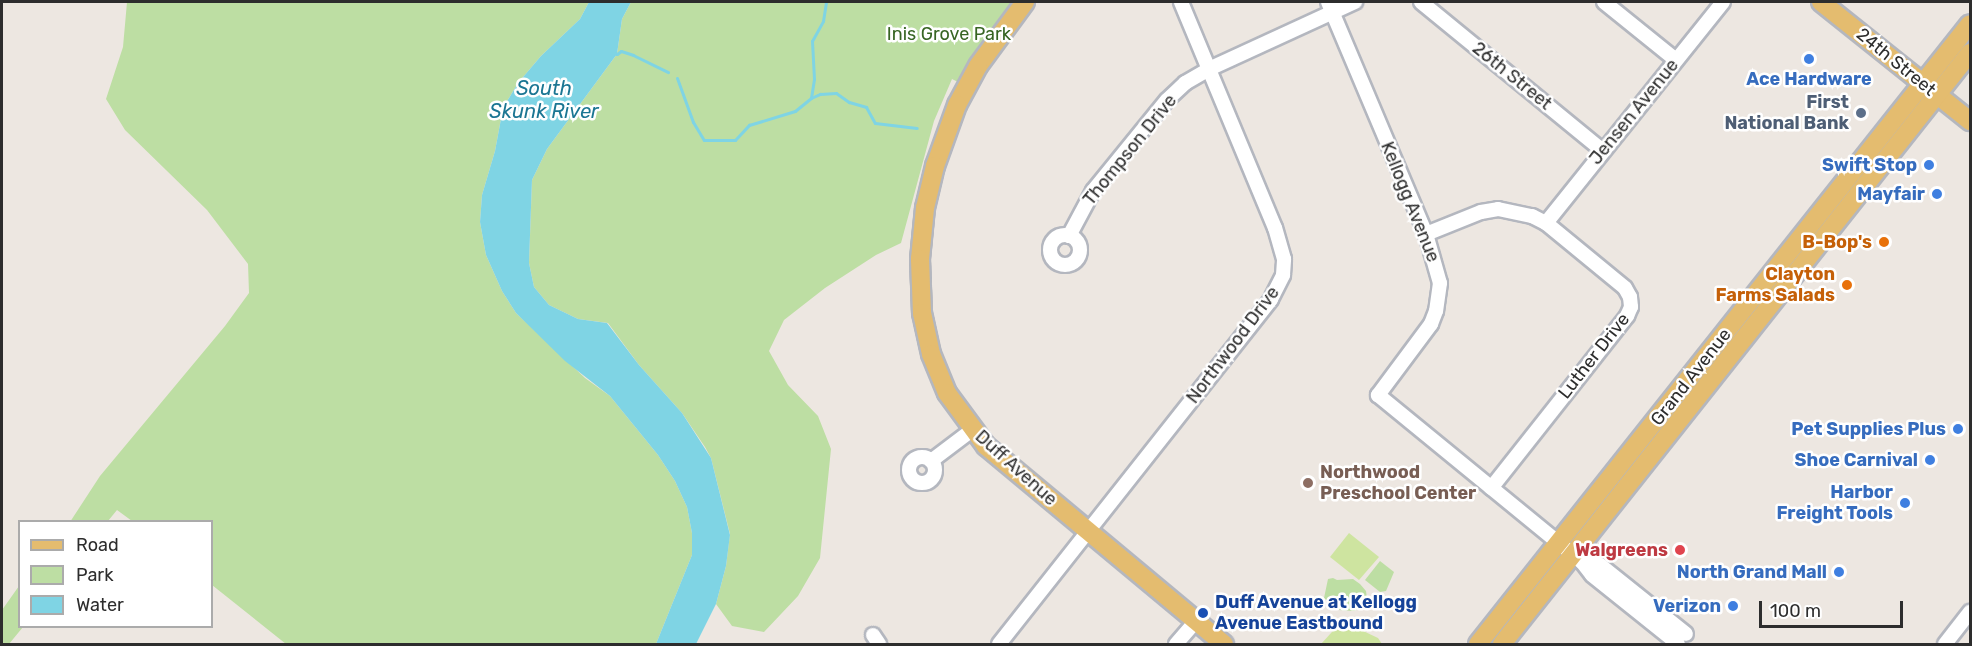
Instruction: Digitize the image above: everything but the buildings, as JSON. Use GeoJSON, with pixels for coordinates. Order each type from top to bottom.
{"type":"FeatureCollection","features":[{"type":"Feature","properties":{"kind":"main road","name":"Duff Avenue"},"geometry":{"type":"LineString","coordinates":[[1025,2],[978,66],[957,105],[935,166],[923,228],[920,290],[925,332],[947,393],[986,446],[1224,645]]}},
{"type":"Feature","properties":{"kind":"main road","name":"24th Street"},"geometry":{"type":"LineString","coordinates":[[1821,2],[1971,121]]}},
{"type":"Feature","properties":{"kind":"main road","name":"Grand Avenue"},"geometry":{"type":"LineString","coordinates":[[1502,645],[1578,559],[1930,90],[1971,24]]}},
{"type":"Feature","properties":{"kind":"main road","name":"Grand Avenue"},"geometry":{"type":"LineString","coordinates":[[1478,645],[1930,90],[1971,53]]}},
{"type":"Feature","properties":{"kind":"street","name":"Northwood Drive"},"geometry":{"type":"LineString","coordinates":[[999,645],[1272,298],[1283,275],[1281,245],[1181,2]]}},
{"type":"Feature","properties":{"kind":"street"},"geometry":{"type":"LineString","coordinates":[[1330,7],[1355,2]]}},
{"type":"Feature","properties":{"kind":"street","name":"26th Street"},"geometry":{"type":"LineString","coordinates":[[1421,2],[1603,151]]}},
{"type":"Feature","properties":{"kind":"street"},"geometry":{"type":"LineString","coordinates":[[1604,2],[1676,60]]}},
{"type":"Feature","properties":{"kind":"street","name":"Jensen Avenue"},"geometry":{"type":"LineString","coordinates":[[1546,223],[1723,2]]}},
{"type":"Feature","properties":{"kind":"street","name":"Thompson Drive"},"geometry":{"type":"LineString","coordinates":[[1069,236],[1093,191],[1167,100],[1185,83],[1330,7]]}},
{"type":"Feature","properties":{"kind":"street","name":"Kellogg Avenue"},"geometry":{"type":"LineString","coordinates":[[1330,7],[1426,234],[1440,283],[1436,311],[1424,335],[1378,395],[1491,488]]}},
{"type":"Feature","properties":{"kind":"street","name":"Luther Drive"},"geometry":{"type":"LineString","coordinates":[[1426,234],[1468,216],[1498,209],[1532,216],[1546,223],[1625,288],[1630,297],[1631,307],[1491,488]]}},
{"type":"Feature","properties":{"kind":"street"},"geometry":{"type":"LineString","coordinates":[[931,461],[972,430]]}},
{"type":"Feature","properties":{"kind":"street"},"geometry":{"type":"LineString","coordinates":[[1491,488],[1578,559],[1592,576],[1682,639]]}},
{"type":"Feature","properties":{"kind":"street"},"geometry":{"type":"LineString","coordinates":[[1945,645],[1971,612]]}},
{"type":"Feature","properties":{"kind":"street"},"geometry":{"type":"LineString","coordinates":[[1176,645],[1196,621]]}},
{"type":"Feature","properties":{"kind":"green space"},"geometry":{"type":"Polygon","coordinates":[[[127,2],[589,2],[580,19],[541,56],[518,83],[503,108],[495,151],[482,195],[480,222],[486,255],[502,291],[516,313],[585,378],[610,396],[658,455],[675,481],[687,507],[692,533],[692,555],[656,644],[286,644],[213,586],[213,520],[131,520],[117,510],[109,520],[71,520],[100,476],[225,326],[249,293],[248,264],[207,210],[125,130],[106,99],[123,47],[127,2]]]}},
{"type":"Feature","properties":{"kind":"green space","name":"Inis Grove Park"},"geometry":{"type":"Polygon","coordinates":[[[631,2],[1012,2],[974,55],[958,82],[952,79],[934,121],[901,243],[876,255],[825,288],[784,320],[769,351],[788,385],[818,416],[831,449],[820,558],[798,596],[764,632],[732,626],[716,604],[726,566],[730,534],[711,458],[705,447],[682,413],[639,365],[608,323],[578,319],[549,305],[534,287],[529,263],[532,180],[547,149],[617,54],[622,19],[631,2]]]}},
{"type":"Feature","properties":{"kind":"green space"},"geometry":{"type":"Polygon","coordinates":[[[1349,533],[1379,557],[1359,580],[1330,557],[1349,533]]]}},
{"type":"Feature","properties":{"kind":"green space"},"geometry":{"type":"Polygon","coordinates":[[[1380,561],[1394,572],[1386,591],[1380,592],[1365,580],[1380,561]]]}},
{"type":"Feature","properties":{"kind":"green space"},"geometry":{"type":"Polygon","coordinates":[[[1328,579],[1353,579],[1360,584],[1366,591],[1367,599],[1363,606],[1354,611],[1339,610],[1324,598],[1328,579]]]}},
{"type":"Feature","properties":{"kind":"green space"},"geometry":{"type":"Polygon","coordinates":[[[18,587],[18,628],[22,628],[9,644],[2,644],[2,610],[18,587]]]}},
{"type":"Feature","properties":{"kind":"green space"},"geometry":{"type":"Polygon","coordinates":[[[1342,621],[1378,638],[1382,644],[1321,644],[1342,621]]]}},
{"type":"Feature","properties":{"kind":"water","name":"South Skunk River"},"geometry":{"type":"Polygon","coordinates":[[[589,2],[631,2],[622,19],[617,54],[547,149],[532,180],[529,263],[534,287],[549,305],[578,319],[607,323],[639,365],[682,413],[711,458],[730,535],[726,566],[716,604],[696,644],[656,644],[692,555],[692,533],[687,507],[675,481],[658,455],[610,396],[565,361],[516,313],[502,291],[486,255],[480,222],[482,195],[495,151],[503,108],[518,83],[541,56],[580,19],[589,2]]]}},
{"type":"Feature","properties":{"kind":"waterway"},"geometry":{"type":"LineString","coordinates":[[677,78],[693,122],[704,140],[735,140],[749,125],[795,111],[811,98],[814,79],[812,41],[823,21],[826,2]]}},
{"type":"Feature","properties":{"kind":"waterway"},"geometry":{"type":"LineString","coordinates":[[613,53],[617,54],[621,51],[633,55],[668,72]]}},
{"type":"Feature","properties":{"kind":"waterway"},"geometry":{"type":"LineString","coordinates":[[811,98],[820,94],[836,93],[849,102],[866,107],[875,123],[917,128]]}},
{"type":"Feature","properties":{"kind":"place","name":"Ace Hardware"},"geometry":{"type":"Point","coordinates":[1809,59]}},
{"type":"Feature","properties":{"kind":"place","name":"First National Bank"},"geometry":{"type":"Point","coordinates":[1861,113]}},
{"type":"Feature","properties":{"kind":"place","name":"Swift Stop"},"geometry":{"type":"Point","coordinates":[1929,165]}},
{"type":"Feature","properties":{"kind":"place","name":"Mayfair"},"geometry":{"type":"Point","coordinates":[1937,194]}},
{"type":"Feature","properties":{"kind":"place","name":"B-Bop's"},"geometry":{"type":"Point","coordinates":[1884,242]}},
{"type":"Feature","properties":{"kind":"place","name":"Clayton Farms Salads"},"geometry":{"type":"Point","coordinates":[1847,285]}},
{"type":"Feature","properties":{"kind":"place","name":"Pet Supplies Plus"},"geometry":{"type":"Point","coordinates":[1958,429]}},
{"type":"Feature","properties":{"kind":"place","name":"Shoe Carnival"},"geometry":{"type":"Point","coordinates":[1930,460]}},
{"type":"Feature","properties":{"kind":"place","name":"Northwood Preschool Center"},"geometry":{"type":"Point","coordinates":[1308,483]}},
{"type":"Feature","properties":{"kind":"place","name":"Harbor Freight Tools"},"geometry":{"type":"Point","coordinates":[1905,503]}},
{"type":"Feature","properties":{"kind":"place","name":"Walgreens"},"geometry":{"type":"Point","coordinates":[1680,550]}},
{"type":"Feature","properties":{"kind":"place","name":"North Grand Mall"},"geometry":{"type":"Point","coordinates":[1839,572]}},
{"type":"Feature","properties":{"kind":"place","name":"Verizon"},"geometry":{"type":"Point","coordinates":[1733,606]}},
{"type":"Feature","properties":{"kind":"place","name":"Duff Avenue at Kellogg Avenue Eastbound"},"geometry":{"type":"Point","coordinates":[1203,613]}}]}
